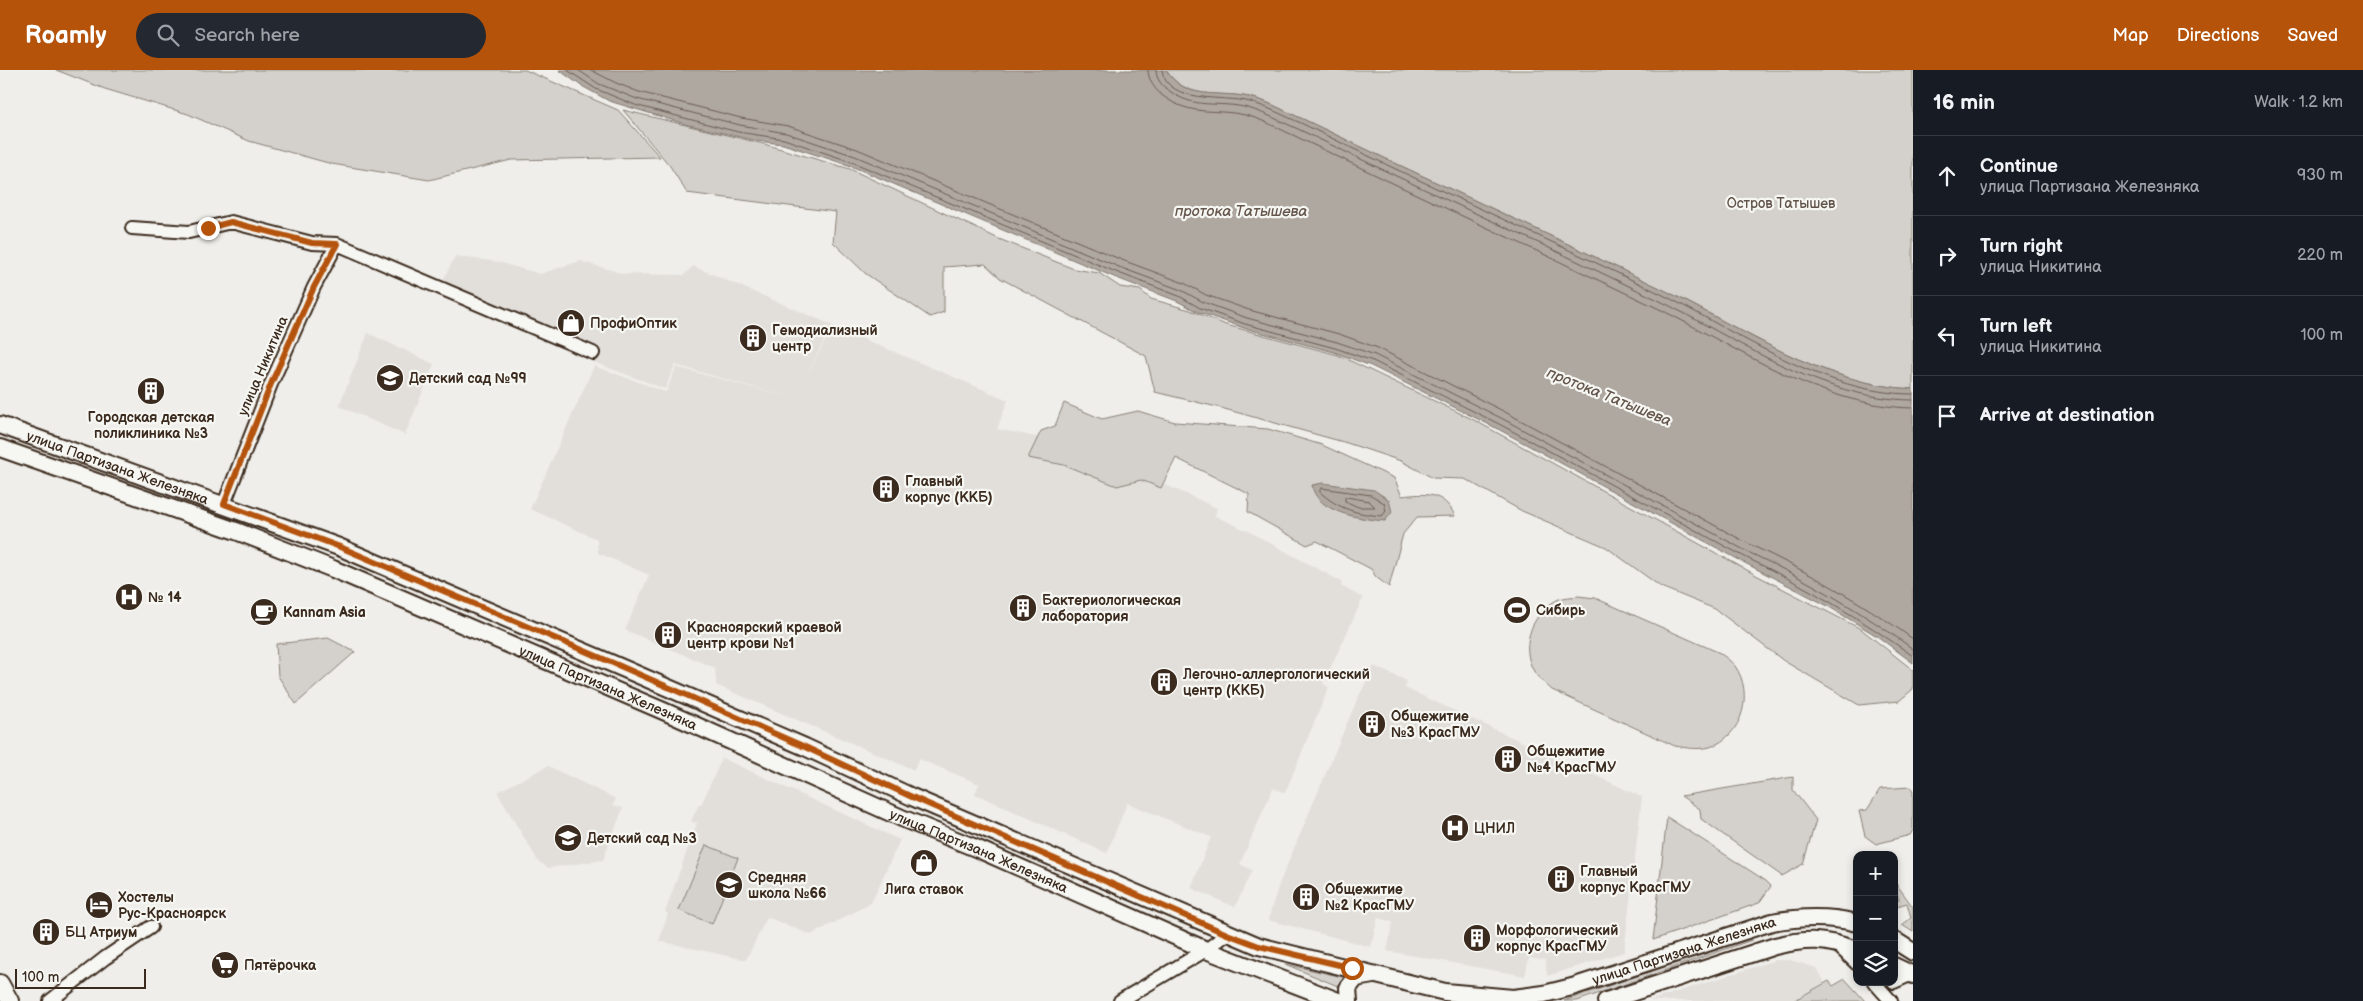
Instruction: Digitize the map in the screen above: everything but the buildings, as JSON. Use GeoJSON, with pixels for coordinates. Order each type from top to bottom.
{"type":"FeatureCollection","features":[{"type":"Feature","properties":{"kind":"main road","name":"улица Партизана Железняка"},"geometry":{"type":"LineString","coordinates":[[0,425],[340,547],[796,743],[912,797],[1227,934],[1259,946],[1445,992],[1513,998],[1544,994],[1730,934],[1791,919],[1829,917],[1853,922]]}},
{"type":"Feature","properties":{"kind":"main road","name":"улица Партизана Железняка"},"geometry":{"type":"LineString","coordinates":[[0,448],[227,527],[333,569],[1206,950],[1338,1001]]}},
{"type":"Feature","properties":{"kind":"main road"},"geometry":{"type":"LineString","coordinates":[[333,569],[341,563],[342,554],[340,547]]}},
{"type":"Feature","properties":{"kind":"main road"},"geometry":{"type":"LineString","coordinates":[[388,594],[384,581],[394,570]]}},
{"type":"Feature","properties":{"kind":"main road"},"geometry":{"type":"LineString","coordinates":[[904,819],[912,797]]}},
{"type":"Feature","properties":{"kind":"main road","name":"улица Партизана Железняка"},"geometry":{"type":"LineString","coordinates":[[1606,1001],[1775,946],[1816,939],[1853,949]]}},
{"type":"Feature","properties":{"kind":"main road"},"geometry":{"type":"LineString","coordinates":[[1896,941],[1913,952]]}},
{"type":"Feature","properties":{"kind":"main road"},"geometry":{"type":"LineString","coordinates":[[1898,968],[1912,975]]}},
{"type":"Feature","properties":{"kind":"main road"},"geometry":{"type":"LineString","coordinates":[[1349,1001],[1348,988],[1356,978],[1376,974]]}},
{"type":"Feature","properties":{"kind":"main road"},"geometry":{"type":"LineString","coordinates":[[0,983],[10,1001]]}},
{"type":"Feature","properties":{"kind":"street"},"geometry":{"type":"LineString","coordinates":[[132,228],[189,232],[231,222],[312,243],[337,244],[593,353]]}},
{"type":"Feature","properties":{"kind":"street","name":"улица Никитина"},"geometry":{"type":"LineString","coordinates":[[224,504],[271,384],[314,287],[337,244]]}},
{"type":"Feature","properties":{"kind":"street"},"geometry":{"type":"LineString","coordinates":[[50,1001],[105,958],[151,927]]}},
{"type":"Feature","properties":{"kind":"street"},"geometry":{"type":"LineString","coordinates":[[1120,1001],[1139,996],[1227,934]]}},
{"type":"Feature","properties":{"kind":"street"},"geometry":{"type":"LineString","coordinates":[[1835,943],[1853,960]]}},
{"type":"Feature","properties":{"kind":"street"},"geometry":{"type":"LineString","coordinates":[[1898,980],[1912,975]]}},
{"type":"Feature","properties":{"kind":"street"},"geometry":{"type":"LineString","coordinates":[[1878,986],[1889,999]]}},
{"type":"Feature","properties":{"kind":"street"},"geometry":{"type":"LineString","coordinates":[[1889,999],[1893,986]]}},
{"type":"Feature","properties":{"kind":"shaded area"},"geometry":{"type":"Polygon","coordinates":[[[455,256],[498,262],[540,274],[580,261],[624,274],[684,275],[693,266],[832,325],[807,375],[833,326],[1008,400],[997,429],[1037,437],[1053,434],[1217,508],[1215,516],[1248,531],[1342,582],[1341,586],[1363,598],[1323,684],[1329,687],[1285,793],[1273,788],[1240,864],[1252,870],[1235,907],[1191,888],[1211,837],[1127,803],[1107,853],[975,794],[979,784],[919,759],[914,770],[716,685],[715,668],[625,630],[649,575],[598,553],[597,539],[530,509],[594,366],[666,392],[676,367],[795,399],[675,365],[665,389],[585,359],[436,295],[455,256]]]}},
{"type":"Feature","properties":{"kind":"shaded area","name":"Детский сад №99"},"geometry":{"type":"Polygon","coordinates":[[[368,333],[434,364],[405,435],[339,406],[368,333]]]}},
{"type":"Feature","properties":{"kind":"shaded area"},"geometry":{"type":"Polygon","coordinates":[[[1374,666],[1407,681],[1405,688],[1642,797],[1624,952],[1547,976],[1545,960],[1529,958],[1525,976],[1387,951],[1393,922],[1378,918],[1371,947],[1268,920],[1279,884],[1356,702],[1374,666]]]}},
{"type":"Feature","properties":{"kind":"shaded area","name":"Средняя школа №66"},"geometry":{"type":"Polygon","coordinates":[[[722,758],[900,840],[871,903],[811,935],[767,917],[746,960],[659,941],[668,914],[665,912],[697,823],[691,821],[699,804],[701,805],[722,758]]]}},
{"type":"Feature","properties":{"kind":"shaded area","name":"Детский сад №3"},"geometry":{"type":"Polygon","coordinates":[[[548,766],[616,799],[613,805],[623,808],[603,860],[548,868],[538,861],[497,792],[548,766]]]}},
{"type":"Feature","properties":{"kind":"shaded area"},"geometry":{"type":"Polygon","coordinates":[[[1775,960],[1790,960],[1817,968],[1825,983],[1793,1001],[1649,1001],[1775,960]]]}},
{"type":"Feature","properties":{"kind":"green space"},"geometry":{"type":"Polygon","coordinates":[[[56,70],[525,70],[618,110],[660,157],[511,160],[429,180],[332,164],[249,141],[188,114],[105,89],[56,70]]]}},
{"type":"Feature","properties":{"kind":"green space","name":"Остров Татышев"},"geometry":{"type":"Polygon","coordinates":[[[1166,70],[1913,70],[1913,389],[1879,385],[1846,377],[1814,366],[1617,267],[1276,106],[1249,97],[1193,91],[1174,80],[1166,70]]]}},
{"type":"Feature","properties":{"kind":"green space"},"geometry":{"type":"Polygon","coordinates":[[[623,110],[764,144],[850,169],[999,239],[1074,269],[1099,273],[1120,287],[1140,290],[1151,299],[1190,310],[1226,325],[1338,355],[1472,419],[1756,575],[1861,629],[1913,670],[1913,689],[1899,701],[1859,705],[1784,661],[1715,609],[1661,587],[1606,547],[1522,511],[1465,479],[1433,478],[1401,461],[1347,443],[1155,392],[1146,356],[1000,278],[985,264],[944,267],[944,312],[930,317],[866,274],[833,242],[836,212],[687,193],[670,166],[623,110]]]}},
{"type":"Feature","properties":{"kind":"green space"},"geometry":{"type":"Polygon","coordinates":[[[1064,403],[1102,419],[1138,411],[1175,422],[1268,429],[1322,445],[1394,478],[1402,496],[1418,494],[1439,498],[1451,508],[1455,516],[1417,517],[1403,534],[1389,587],[1376,577],[1371,569],[1317,541],[1307,545],[1248,512],[1249,494],[1176,458],[1161,488],[1141,480],[1117,486],[1064,465],[1028,458],[1041,431],[1055,426],[1064,403]]]}},
{"type":"Feature","properties":{"kind":"green space"},"geometry":{"type":"Polygon","coordinates":[[[1578,596],[1595,598],[1720,653],[1730,661],[1741,677],[1744,688],[1744,701],[1737,724],[1730,734],[1721,741],[1706,748],[1697,749],[1675,746],[1552,690],[1543,682],[1532,667],[1528,656],[1530,634],[1534,623],[1549,605],[1559,599],[1578,596]]]}},
{"type":"Feature","properties":{"kind":"green space"},"geometry":{"type":"Polygon","coordinates":[[[328,638],[355,652],[296,704],[278,676],[276,644],[328,638]]]}},
{"type":"Feature","properties":{"kind":"green space"},"geometry":{"type":"Polygon","coordinates":[[[1793,777],[1793,790],[1816,820],[1803,864],[1782,876],[1701,819],[1700,809],[1681,796],[1793,777]]]}},
{"type":"Feature","properties":{"kind":"green space"},"geometry":{"type":"Polygon","coordinates":[[[1910,787],[1913,792],[1913,830],[1910,835],[1876,844],[1865,836],[1859,811],[1867,810],[1880,789],[1910,787]]]}},
{"type":"Feature","properties":{"kind":"green space"},"geometry":{"type":"Polygon","coordinates":[[[1667,817],[1766,881],[1771,886],[1759,903],[1653,940],[1667,817]]]}},
{"type":"Feature","properties":{"kind":"green space"},"geometry":{"type":"Polygon","coordinates":[[[706,845],[738,858],[712,924],[679,910],[706,845]]]}},
{"type":"Feature","properties":{"kind":"green space"},"geometry":{"type":"Polygon","coordinates":[[[1898,886],[1913,907],[1913,932],[1902,925],[1911,918],[1907,903],[1898,906],[1898,886]]]}},
{"type":"Feature","properties":{"kind":"green space"},"geometry":{"type":"Polygon","coordinates":[[[1751,937],[1752,940],[1577,1001],[1564,1001],[1751,937]]]}},
{"type":"Feature","properties":{"kind":"green space"},"geometry":{"type":"Polygon","coordinates":[[[1285,964],[1343,977],[1340,987],[1285,964]]]}},
{"type":"Feature","properties":{"kind":"green space"},"geometry":{"type":"Polygon","coordinates":[[[1845,979],[1865,1001],[1793,1001],[1829,981],[1833,986],[1845,979]]]}},
{"type":"Feature","properties":{"kind":"water","name":"протока Татышева"},"geometry":{"type":"Polygon","coordinates":[[[559,70],[1166,70],[1183,87],[1193,91],[1237,95],[1263,101],[1662,289],[1752,337],[1814,366],[1846,377],[1879,385],[1913,389],[1913,663],[1877,636],[1826,605],[1498,429],[1371,366],[1334,352],[1244,328],[1198,312],[1177,301],[1114,277],[851,166],[783,144],[757,141],[685,124],[609,101],[580,85],[559,70]]]}},
{"type":"Feature","properties":{"kind":"water"},"geometry":{"type":"Polygon","coordinates":[[[1323,483],[1374,490],[1389,500],[1392,512],[1385,521],[1341,513],[1322,502],[1315,495],[1312,485],[1323,483]]]}},
{"type":"Feature","properties":{"kind":"place","name":"ПрофиОптик"},"geometry":{"type":"Point","coordinates":[571,323]}},
{"type":"Feature","properties":{"kind":"place","name":"Гемодиализный центр"},"geometry":{"type":"Point","coordinates":[753,338]}},
{"type":"Feature","properties":{"kind":"place","name":"Детский сад №99"},"geometry":{"type":"Point","coordinates":[390,378]}},
{"type":"Feature","properties":{"kind":"place","name":"Городская детская поликлиника №3"},"geometry":{"type":"Point","coordinates":[151,391]}},
{"type":"Feature","properties":{"kind":"place","name":"Главный корпус (ККБ)"},"geometry":{"type":"Point","coordinates":[886,489]}},
{"type":"Feature","properties":{"kind":"place","name":"№ 14"},"geometry":{"type":"Point","coordinates":[129,597]}},
{"type":"Feature","properties":{"kind":"place","name":"Бактериологическая лаборатория"},"geometry":{"type":"Point","coordinates":[1023,608]}},
{"type":"Feature","properties":{"kind":"place","name":"Сибирь"},"geometry":{"type":"Point","coordinates":[1517,610]}},
{"type":"Feature","properties":{"kind":"place","name":"Kannam Asia"},"geometry":{"type":"Point","coordinates":[264,612]}},
{"type":"Feature","properties":{"kind":"place","name":"Красноярский краевой центр крови №1"},"geometry":{"type":"Point","coordinates":[668,635]}},
{"type":"Feature","properties":{"kind":"place","name":"Легочно-аллергологический центр (ККБ)"},"geometry":{"type":"Point","coordinates":[1164,682]}},
{"type":"Feature","properties":{"kind":"place","name":"Общежитие №3 КрасГМУ"},"geometry":{"type":"Point","coordinates":[1372,724]}},
{"type":"Feature","properties":{"kind":"place","name":"Общежитие №4 КрасГМУ"},"geometry":{"type":"Point","coordinates":[1508,759]}},
{"type":"Feature","properties":{"kind":"place","name":"ЦНИЛ"},"geometry":{"type":"Point","coordinates":[1455,828]}},
{"type":"Feature","properties":{"kind":"place","name":"Детский сад №3"},"geometry":{"type":"Point","coordinates":[568,838]}},
{"type":"Feature","properties":{"kind":"place","name":"Лига ставок"},"geometry":{"type":"Point","coordinates":[924,863]}},
{"type":"Feature","properties":{"kind":"place","name":"Главный корпус КрасГМУ"},"geometry":{"type":"Point","coordinates":[1561,879]}},
{"type":"Feature","properties":{"kind":"place","name":"Средняя школа №66"},"geometry":{"type":"Point","coordinates":[729,885]}},
{"type":"Feature","properties":{"kind":"place","name":"Общежитие №2 КрасГМУ"},"geometry":{"type":"Point","coordinates":[1306,897]}},
{"type":"Feature","properties":{"kind":"place","name":"Хостелы Рус-Красноярск"},"geometry":{"type":"Point","coordinates":[99,905]}},
{"type":"Feature","properties":{"kind":"place","name":"БЦ Атриум"},"geometry":{"type":"Point","coordinates":[46,932]}},
{"type":"Feature","properties":{"kind":"place","name":"Морфологический корпус КрасГМУ"},"geometry":{"type":"Point","coordinates":[1477,938]}},
{"type":"Feature","properties":{"kind":"place","name":"Пятёрочка"},"geometry":{"type":"Point","coordinates":[225,965]}},
{"type":"Feature","properties":{"kind":"route"},"geometry":{"type":"LineString","coordinates":[[208,228],[231,222],[312,243],[337,244],[314,287],[271,384],[224,504],[340,547],[482,609],[620,666],[805,747],[912,797],[1227,934],[1259,946],[1352,968]]}}]}
